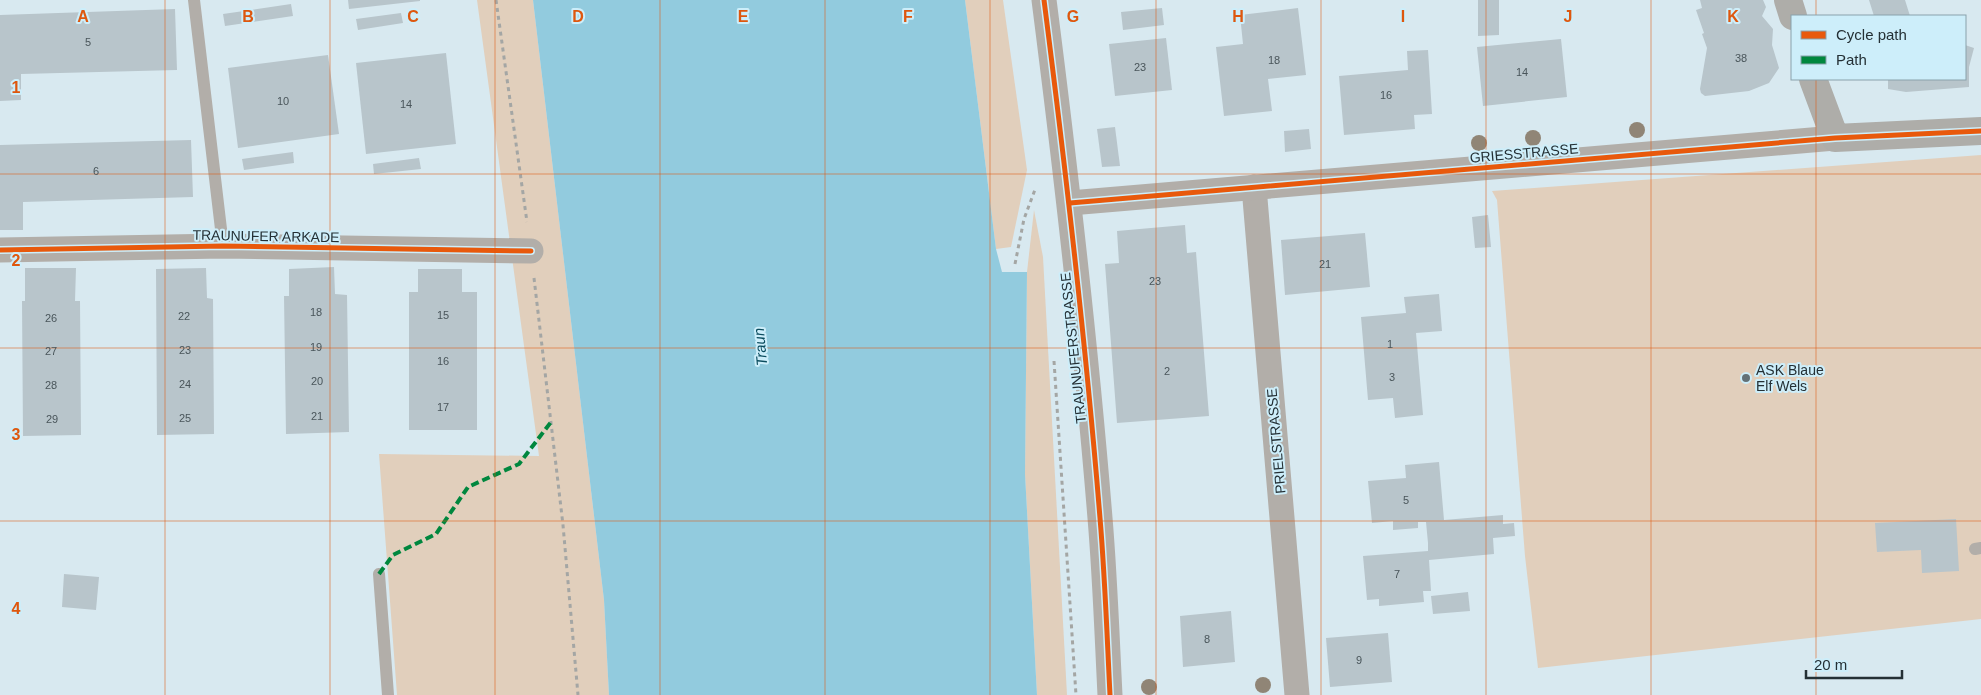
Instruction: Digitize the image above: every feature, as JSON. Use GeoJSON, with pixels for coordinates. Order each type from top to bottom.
{"type":"FeatureCollection","features":[{"type":"Feature","properties":{"kind":"street","name":"TRAUNUFERSTRASSE"},"geometry":{"type":"LineString","coordinates":[[1044,0],[1070,203],[1100,519],[1110,695]]}},
{"type":"Feature","properties":{"kind":"street"},"geometry":{"type":"LineString","coordinates":[[1788,0],[1793,15]]}},
{"type":"Feature","properties":{"kind":"street"},"geometry":{"type":"LineString","coordinates":[[1813,80],[1835,138]]}},
{"type":"Feature","properties":{"kind":"street","name":"GRIESSTRASSE"},"geometry":{"type":"LineString","coordinates":[[1070,203],[1835,138],[1981,131]]}},
{"type":"Feature","properties":{"kind":"street","name":"PRIELSTRASSE"},"geometry":{"type":"LineString","coordinates":[[1254,187],[1297,695]]}},
{"type":"Feature","properties":{"kind":"street","name":"TRAUNUFER ARKADE"},"geometry":{"type":"LineString","coordinates":[[0,250],[223,246],[531,251]]}},
{"type":"Feature","properties":{"kind":"lane","name":"TRAUNUFER ARKADE"},"geometry":{"type":"LineString","coordinates":[[194,0],[223,246]]}},
{"type":"Feature","properties":{"kind":"lane"},"geometry":{"type":"LineString","coordinates":[[379,574],[388,695]]}},
{"type":"Feature","properties":{"kind":"path"},"geometry":{"type":"LineString","coordinates":[[496,0],[531,251],[563,525],[578,695]]}},
{"type":"Feature","properties":{"kind":"path"},"geometry":{"type":"LineString","coordinates":[[1015,264],[1024,219],[1036,185]]}},
{"type":"Feature","properties":{"kind":"path"},"geometry":{"type":"LineString","coordinates":[[1054,359],[1076,695]]}},
{"type":"Feature","properties":{"kind":"shaded area"},"geometry":{"type":"Polygon","coordinates":[[[477,0],[533,0],[604,600],[609,695],[397,695],[379,454],[539,456],[477,0]]]}},
{"type":"Feature","properties":{"kind":"shaded area"},"geometry":{"type":"Polygon","coordinates":[[[965,0],[1003,0],[1027,170],[1011,247],[996,249],[965,0]]]}},
{"type":"Feature","properties":{"kind":"shaded area","name":"ASK Blaue Elf Wels"},"geometry":{"type":"Polygon","coordinates":[[[1981,155],[1981,619],[1538,668],[1525,556],[1497,200],[1492,191],[1981,155]]]}},
{"type":"Feature","properties":{"kind":"shaded area"},"geometry":{"type":"Polygon","coordinates":[[[1034,210],[1043,257],[1067,695],[1037,695],[1025,474],[1027,272],[1034,210]]]}},
{"type":"Feature","properties":{"kind":"water","name":"Traun"},"geometry":{"type":"Polygon","coordinates":[[[533,0],[965,0],[996,249],[1002,272],[1027,272],[1025,474],[1037,695],[609,695],[604,600],[533,0]]]}},
{"type":"Feature","properties":{"kind":"building"},"geometry":{"type":"Polygon","coordinates":[[[348,0],[420,0],[420,1],[349,9],[348,0]]]}},
{"type":"Feature","properties":{"kind":"building"},"geometry":{"type":"Polygon","coordinates":[[[1478,0],[1499,0],[1499,35],[1478,36],[1478,0]]]}},
{"type":"Feature","properties":{"kind":"building"},"geometry":{"type":"Polygon","coordinates":[[[1700,0],[1763,0],[1766,7],[1762,16],[1773,29],[1772,45],[1779,68],[1769,83],[1749,91],[1705,96],[1701,93],[1700,89],[1707,48],[1696,10],[1702,8],[1700,0]]]}},
{"type":"Feature","properties":{"kind":"building"},"geometry":{"type":"Polygon","coordinates":[[[1869,0],[1905,0],[1910,15],[1874,15],[1869,0]]]}},
{"type":"Feature","properties":{"kind":"building"},"geometry":{"type":"Polygon","coordinates":[[[291,4],[293,16],[225,26],[223,14],[291,4]]]}},
{"type":"Feature","properties":{"kind":"building"},"geometry":{"type":"Polygon","coordinates":[[[1162,8],[1164,25],[1123,30],[1121,12],[1162,8]]]}},
{"type":"Feature","properties":{"kind":"building"},"geometry":{"type":"Polygon","coordinates":[[[1298,8],[1306,75],[1268,79],[1272,111],[1224,116],[1216,47],[1243,44],[1240,15],[1298,8]]]}},
{"type":"Feature","properties":{"kind":"building"},"geometry":{"type":"Polygon","coordinates":[[[175,9],[177,70],[21,74],[21,100],[0,101],[0,15],[175,9]]]}},
{"type":"Feature","properties":{"kind":"building"},"geometry":{"type":"Polygon","coordinates":[[[401,13],[403,23],[358,30],[356,19],[401,13]]]}},
{"type":"Feature","properties":{"kind":"building"},"geometry":{"type":"Polygon","coordinates":[[[1166,38],[1172,90],[1115,96],[1109,44],[1166,38]]]}},
{"type":"Feature","properties":{"kind":"building"},"geometry":{"type":"Polygon","coordinates":[[[1561,39],[1567,97],[1483,106],[1477,47],[1561,39]]]}},
{"type":"Feature","properties":{"kind":"building"},"geometry":{"type":"Polygon","coordinates":[[[1966,45],[1974,48],[1969,67],[1969,87],[1906,92],[1888,89],[1888,80],[1966,80],[1966,45]]]}},
{"type":"Feature","properties":{"kind":"building"},"geometry":{"type":"Polygon","coordinates":[[[1428,50],[1432,114],[1414,115],[1415,129],[1344,135],[1339,76],[1408,70],[1407,51],[1428,50]]]}},
{"type":"Feature","properties":{"kind":"building"},"geometry":{"type":"Polygon","coordinates":[[[446,53],[456,144],[366,154],[356,63],[446,53]]]}},
{"type":"Feature","properties":{"kind":"building"},"geometry":{"type":"Polygon","coordinates":[[[328,55],[339,134],[238,148],[228,68],[328,55]]]}},
{"type":"Feature","properties":{"kind":"building"},"geometry":{"type":"Polygon","coordinates":[[[1115,127],[1120,166],[1102,167],[1097,129],[1115,127]]]}},
{"type":"Feature","properties":{"kind":"building"},"geometry":{"type":"Polygon","coordinates":[[[1309,129],[1311,149],[1285,152],[1284,131],[1309,129]]]}},
{"type":"Feature","properties":{"kind":"building"},"geometry":{"type":"Polygon","coordinates":[[[191,140],[193,197],[23,202],[23,230],[0,230],[0,145],[191,140]]]}},
{"type":"Feature","properties":{"kind":"building"},"geometry":{"type":"Polygon","coordinates":[[[293,152],[294,163],[244,170],[242,159],[293,152]]]}},
{"type":"Feature","properties":{"kind":"building"},"geometry":{"type":"Polygon","coordinates":[[[419,158],[421,169],[374,174],[373,164],[419,158]]]}},
{"type":"Feature","properties":{"kind":"building"},"geometry":{"type":"Polygon","coordinates":[[[1488,215],[1491,247],[1475,248],[1472,217],[1488,215]]]}},
{"type":"Feature","properties":{"kind":"building"},"geometry":{"type":"Polygon","coordinates":[[[1185,225],[1187,253],[1196,252],[1209,416],[1117,423],[1105,264],[1119,263],[1117,231],[1185,225]]]}},
{"type":"Feature","properties":{"kind":"building"},"geometry":{"type":"Polygon","coordinates":[[[1365,233],[1370,287],[1285,295],[1281,240],[1365,233]]]}},
{"type":"Feature","properties":{"kind":"building"},"geometry":{"type":"Polygon","coordinates":[[[334,267],[335,294],[347,295],[349,432],[286,434],[284,296],[289,296],[289,269],[334,267]]]}},
{"type":"Feature","properties":{"kind":"building"},"geometry":{"type":"Polygon","coordinates":[[[25,268],[76,268],[75,301],[80,301],[81,435],[23,436],[22,301],[25,301],[25,268]]]}},
{"type":"Feature","properties":{"kind":"building"},"geometry":{"type":"Polygon","coordinates":[[[206,268],[207,298],[213,299],[214,434],[157,435],[156,269],[206,268]]]}},
{"type":"Feature","properties":{"kind":"building"},"geometry":{"type":"Polygon","coordinates":[[[418,269],[462,269],[462,292],[477,292],[477,430],[409,430],[409,292],[418,292],[418,269]]]}},
{"type":"Feature","properties":{"kind":"building"},"geometry":{"type":"Polygon","coordinates":[[[1439,294],[1442,331],[1416,333],[1423,415],[1395,418],[1393,398],[1368,400],[1361,317],[1406,313],[1404,297],[1439,294]]]}},
{"type":"Feature","properties":{"kind":"building"},"geometry":{"type":"Polygon","coordinates":[[[1439,462],[1444,520],[1503,515],[1503,524],[1514,523],[1515,536],[1493,538],[1494,554],[1429,560],[1431,591],[1423,591],[1424,602],[1379,606],[1379,599],[1367,600],[1363,556],[1428,551],[1428,543],[1426,522],[1418,522],[1418,528],[1393,530],[1393,521],[1372,523],[1368,481],[1406,478],[1405,465],[1439,462]]]}},
{"type":"Feature","properties":{"kind":"building"},"geometry":{"type":"Polygon","coordinates":[[[1956,519],[1959,571],[1922,573],[1921,550],[1877,552],[1875,523],[1956,519]]]}},
{"type":"Feature","properties":{"kind":"building"},"geometry":{"type":"Polygon","coordinates":[[[64,574],[99,577],[96,610],[62,607],[64,574]]]}},
{"type":"Feature","properties":{"kind":"building"},"geometry":{"type":"Polygon","coordinates":[[[1468,592],[1470,611],[1433,614],[1431,596],[1468,592]]]}},
{"type":"Feature","properties":{"kind":"building"},"geometry":{"type":"Polygon","coordinates":[[[1231,611],[1235,662],[1183,667],[1180,616],[1231,611]]]}},
{"type":"Feature","properties":{"kind":"building"},"geometry":{"type":"Polygon","coordinates":[[[1388,633],[1392,682],[1330,687],[1326,638],[1388,633]]]}},
{"type":"Feature","properties":{"kind":"marked path"},"geometry":{"type":"LineString","coordinates":[[379,574],[393,555],[436,534],[468,487],[519,464],[551,422]]}},
{"type":"Feature","properties":{"kind":"cycle path"},"geometry":{"type":"LineString","coordinates":[[1044,0],[1082,323],[1102,540],[1110,695]]}},
{"type":"Feature","properties":{"kind":"cycle path"},"geometry":{"type":"LineString","coordinates":[[1070,203],[1835,138],[1981,131]]}},
{"type":"Feature","properties":{"kind":"cycle path"},"geometry":{"type":"LineString","coordinates":[[0,250],[223,246],[531,251]]}},
{"type":"Feature","properties":{"kind":"place","name":"ASK Blaue Elf Wels"},"geometry":{"type":"Point","coordinates":[1746,378]}}]}
